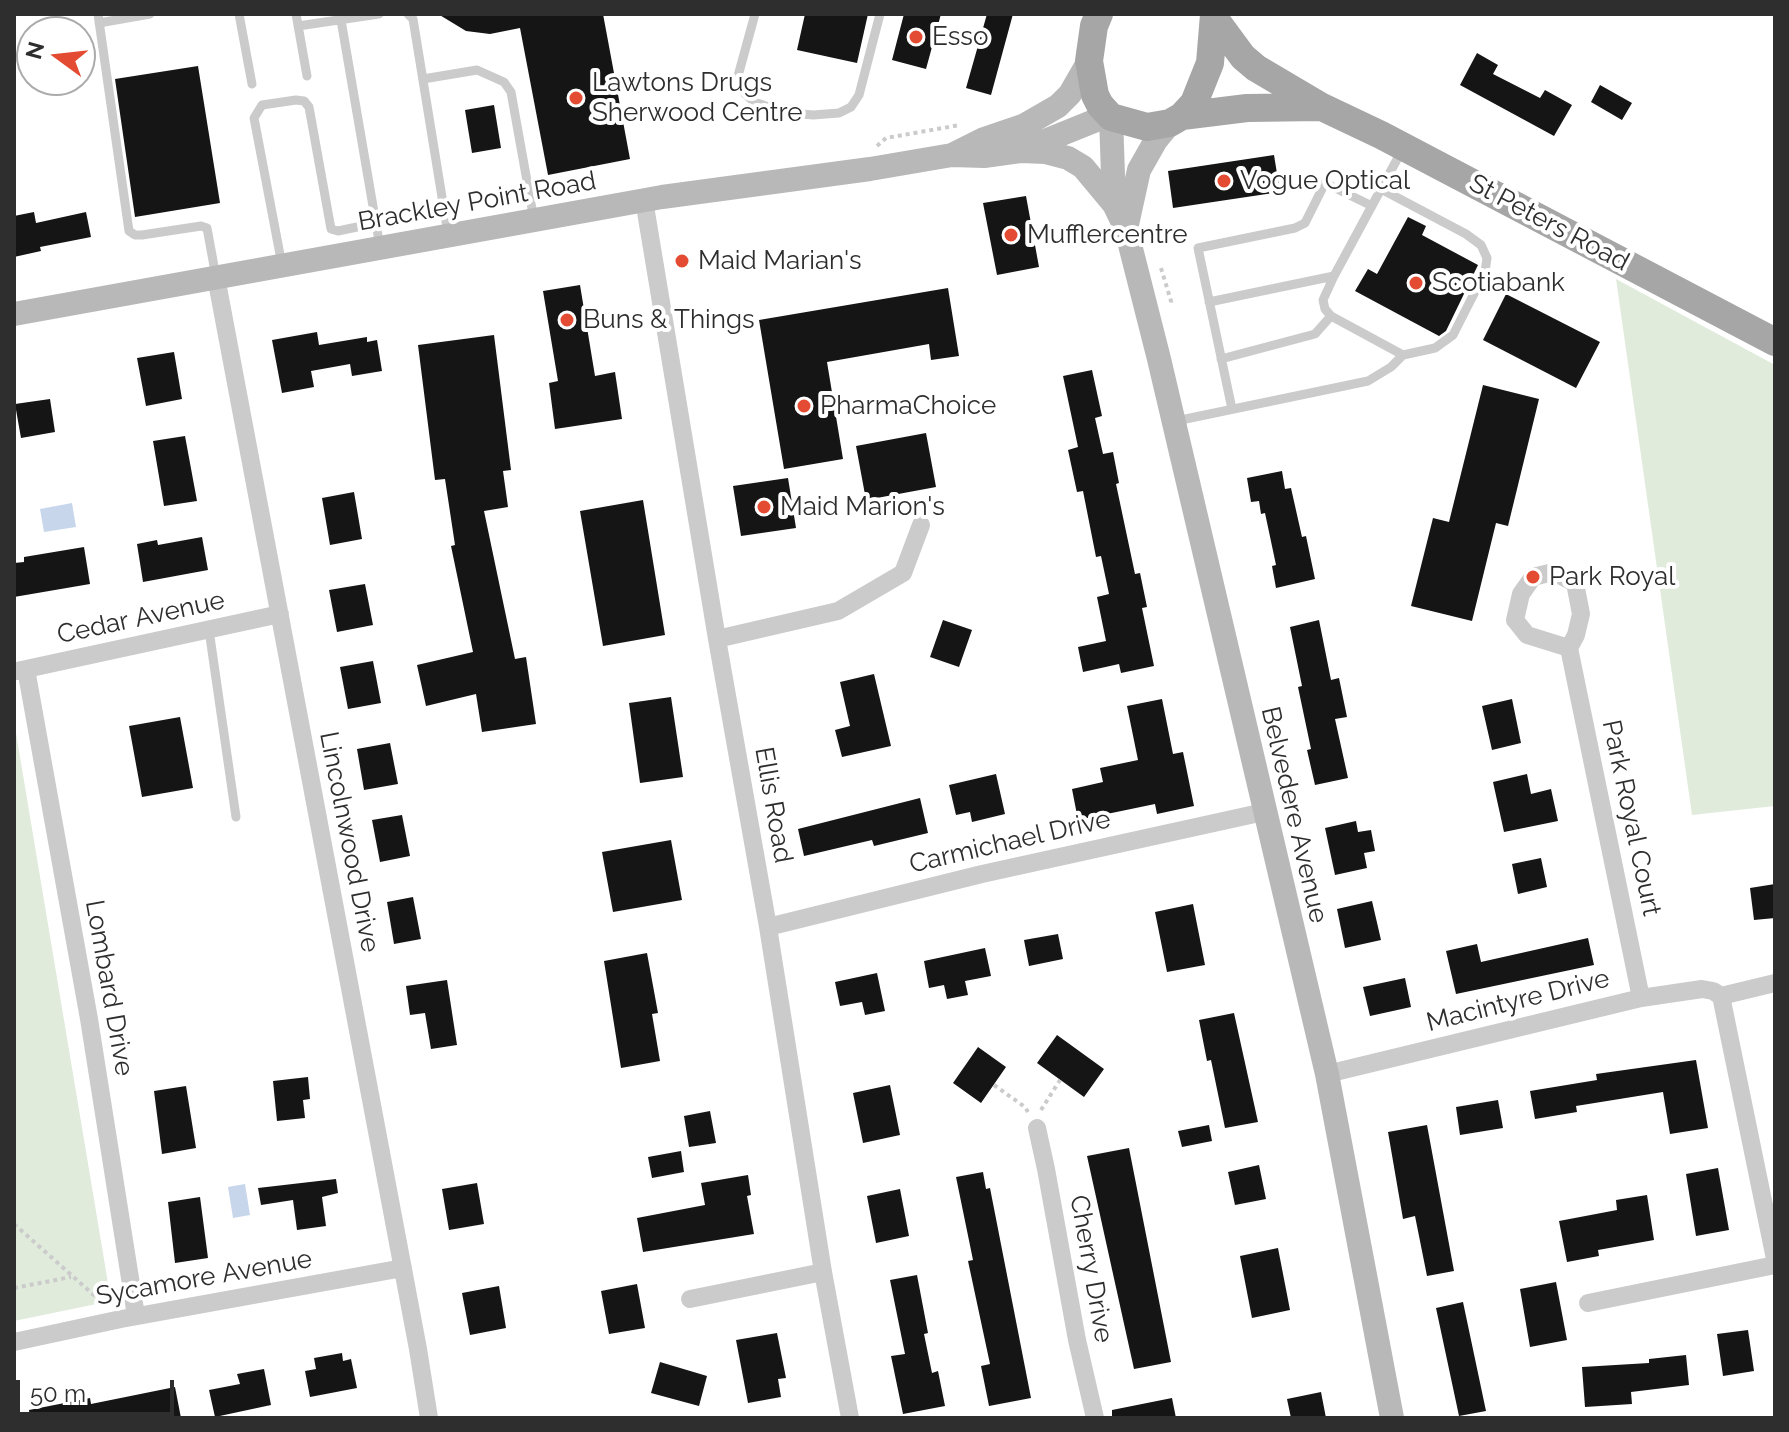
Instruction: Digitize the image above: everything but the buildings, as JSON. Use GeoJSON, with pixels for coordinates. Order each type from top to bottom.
{"type":"FeatureCollection","features":[{"type":"Feature","properties":{"kind":"main road","name":"St Peters Road"},"geometry":{"type":"LineString","coordinates":[[1214,17],[1236,48],[1256,68],[1322,107],[1775,342]]}},
{"type":"Feature","properties":{"kind":"main road"},"geometry":{"type":"LineString","coordinates":[[1176,120],[1194,103],[1203,84],[1210,63],[1214,17]]}},
{"type":"Feature","properties":{"kind":"main road"},"geometry":{"type":"LineString","coordinates":[[1093,18],[1089,61],[1095,95],[1110,116]]}},
{"type":"Feature","properties":{"kind":"main road","name":"Brackley Point Road"},"geometry":{"type":"LineString","coordinates":[[952,155],[984,139],[1025,125],[1058,106],[1070,94],[1089,61]]}},
{"type":"Feature","properties":{"kind":"main road","name":"St Peters Road"},"geometry":{"type":"LineString","coordinates":[[1110,116],[1147,127],[1247,108],[1322,107]]}},
{"type":"Feature","properties":{"kind":"main road","name":"Belvedere Avenue"},"geometry":{"type":"LineString","coordinates":[[1110,116],[1114,204],[1126,229],[1327,1074],[1392,1418]]}},
{"type":"Feature","properties":{"kind":"main road","name":"Brackley Point Road"},"geometry":{"type":"LineString","coordinates":[[14,314],[282,265],[378,235],[449,235],[644,200],[952,155],[984,156],[1020,151],[1110,116]]}},
{"type":"Feature","properties":{"kind":"main road","name":"Belvedere Avenue"},"geometry":{"type":"LineString","coordinates":[[1126,229],[1139,170],[1156,140],[1176,120]]}},
{"type":"Feature","properties":{"kind":"main road"},"geometry":{"type":"LineString","coordinates":[[1020,151],[1045,152],[1068,158],[1094,177],[1114,204]]}},
{"type":"Feature","properties":{"kind":"street","name":"Ellis Road"},"geometry":{"type":"LineString","coordinates":[[644,200],[850,1418]]}},
{"type":"Feature","properties":{"kind":"street","name":"Lincolnwood Drive"},"geometry":{"type":"LineString","coordinates":[[216,277],[429,1418]]}},
{"type":"Feature","properties":{"kind":"street"},"geometry":{"type":"LineString","coordinates":[[717,639],[838,611],[903,573],[921,525]]}},
{"type":"Feature","properties":{"kind":"street","name":"Cedar Avenue"},"geometry":{"type":"LineString","coordinates":[[20,670],[280,614]]}},
{"type":"Feature","properties":{"kind":"street","name":"Park Royal Court"},"geometry":{"type":"LineString","coordinates":[[1569,648],[1641,998]]}},
{"type":"Feature","properties":{"kind":"street","name":"Lombard Drive"},"geometry":{"type":"LineString","coordinates":[[20,670],[87,1003],[129,1317]]}},
{"type":"Feature","properties":{"kind":"street","name":"Carmichael Drive"},"geometry":{"type":"LineString","coordinates":[[768,927],[982,874],[1264,812]]}},
{"type":"Feature","properties":{"kind":"street"},"geometry":{"type":"LineString","coordinates":[[1775,983],[1721,996],[1775,1259]]}},
{"type":"Feature","properties":{"kind":"street","name":"Macintyre Drive"},"geometry":{"type":"LineString","coordinates":[[1327,1074],[1641,998],[1702,989],[1721,996]]}},
{"type":"Feature","properties":{"kind":"street","name":"Cherry Drive"},"geometry":{"type":"LineString","coordinates":[[1037,1128],[1095,1418]]}},
{"type":"Feature","properties":{"kind":"street"},"geometry":{"type":"LineString","coordinates":[[1588,1303],[1775,1265]]}},
{"type":"Feature","properties":{"kind":"street","name":"Sycamore Avenue"},"geometry":{"type":"LineString","coordinates":[[14,1342],[129,1317],[403,1268]]}},
{"type":"Feature","properties":{"kind":"street"},"geometry":{"type":"LineString","coordinates":[[690,1299],[823,1272]]}},
{"type":"Feature","properties":{"kind":"lane"},"geometry":{"type":"LineString","coordinates":[[150,14],[98,18],[129,231],[142,235],[201,226],[207,228],[216,277]]}},
{"type":"Feature","properties":{"kind":"lane"},"geometry":{"type":"LineString","coordinates":[[239,14],[252,84]]}},
{"type":"Feature","properties":{"kind":"lane"},"geometry":{"type":"LineString","coordinates":[[296,14],[307,76]]}},
{"type":"Feature","properties":{"kind":"lane"},"geometry":{"type":"LineString","coordinates":[[298,26],[379,14]]}},
{"type":"Feature","properties":{"kind":"lane"},"geometry":{"type":"LineString","coordinates":[[408,14],[413,19],[449,235]]}},
{"type":"Feature","properties":{"kind":"lane"},"geometry":{"type":"LineString","coordinates":[[755,14],[738,76],[745,94],[754,102],[766,106],[813,115],[839,113],[851,107],[859,95],[880,14]]}},
{"type":"Feature","properties":{"kind":"lane"},"geometry":{"type":"LineString","coordinates":[[282,265],[254,118],[262,105],[304,101],[309,107],[331,229],[378,235],[341,20]]}},
{"type":"Feature","properties":{"kind":"lane"},"geometry":{"type":"LineString","coordinates":[[423,79],[477,70],[504,82],[511,92],[534,220]]}},
{"type":"Feature","properties":{"kind":"lane"},"geometry":{"type":"LineString","coordinates":[[1403,355],[1331,316],[1323,300],[1404,147]]}},
{"type":"Feature","properties":{"kind":"lane"},"geometry":{"type":"LineString","coordinates":[[1232,409],[1198,248],[1295,228],[1305,223],[1325,183],[1372,206]]}},
{"type":"Feature","properties":{"kind":"lane"},"geometry":{"type":"LineString","coordinates":[[1173,421],[1368,381],[1391,367],[1403,355],[1435,348],[1453,335],[1485,272],[1487,258],[1481,245],[1381,189]]}},
{"type":"Feature","properties":{"kind":"lane"},"geometry":{"type":"LineString","coordinates":[[1209,302],[1334,276]]}},
{"type":"Feature","properties":{"kind":"lane"},"geometry":{"type":"LineString","coordinates":[[1221,359],[1315,334],[1331,316]]}},
{"type":"Feature","properties":{"kind":"lane"},"geometry":{"type":"LineString","coordinates":[[209,630],[236,817]]}},
{"type":"Feature","properties":{"kind":"path"},"geometry":{"type":"LineString","coordinates":[[870,169],[877,144],[886,138],[965,124]]}},
{"type":"Feature","properties":{"kind":"path"},"geometry":{"type":"LineString","coordinates":[[1037,1128],[1042,1106],[1060,1080]]}},
{"type":"Feature","properties":{"kind":"path"},"geometry":{"type":"LineString","coordinates":[[994,1085],[1025,1107],[1037,1128]]}},
{"type":"Feature","properties":{"kind":"path"},"geometry":{"type":"LineString","coordinates":[[14,1224],[72,1277],[129,1317]]}},
{"type":"Feature","properties":{"kind":"path"},"geometry":{"type":"LineString","coordinates":[[14,1288],[72,1277]]}},
{"type":"Feature","properties":{"kind":"green space"},"geometry":{"type":"Polygon","coordinates":[[[1616,279],[1775,365],[1775,806],[1692,815],[1616,279]]]}},
{"type":"Feature","properties":{"kind":"green space"},"geometry":{"type":"Polygon","coordinates":[[[14,721],[111,1301],[14,1321],[14,721]]]}},
{"type":"Feature","properties":{"kind":"water"},"geometry":{"type":"Polygon","coordinates":[[[72,503],[76,527],[44,532],[40,509],[72,503]]]}},
{"type":"Feature","properties":{"kind":"water"},"geometry":{"type":"Polygon","coordinates":[[[245,1184],[250,1215],[233,1218],[228,1187],[245,1184]]]}},
{"type":"Feature","properties":{"kind":"place","name":"Esso"},"geometry":{"type":"Point","coordinates":[916,37]}},
{"type":"Feature","properties":{"kind":"place","name":"Lawtons Drugs Sherwood Centre"},"geometry":{"type":"Point","coordinates":[576,98]}},
{"type":"Feature","properties":{"kind":"place","name":"Vogue Optical"},"geometry":{"type":"Point","coordinates":[1224,181]}},
{"type":"Feature","properties":{"kind":"place","name":"Mufflercentre"},"geometry":{"type":"Point","coordinates":[1011,235]}},
{"type":"Feature","properties":{"kind":"place","name":"Maid Marian's"},"geometry":{"type":"Point","coordinates":[682,261]}},
{"type":"Feature","properties":{"kind":"place","name":"Scotiabank"},"geometry":{"type":"Point","coordinates":[1416,283]}},
{"type":"Feature","properties":{"kind":"place","name":"Buns & Things"},"geometry":{"type":"Point","coordinates":[567,320]}},
{"type":"Feature","properties":{"kind":"place","name":"PharmaChoice"},"geometry":{"type":"Point","coordinates":[804,406]}},
{"type":"Feature","properties":{"kind":"place","name":"Maid Marion's"},"geometry":{"type":"Point","coordinates":[764,507]}},
{"type":"Feature","properties":{"kind":"place","name":"Park Royal"},"geometry":{"type":"Point","coordinates":[1533,577]}}]}
